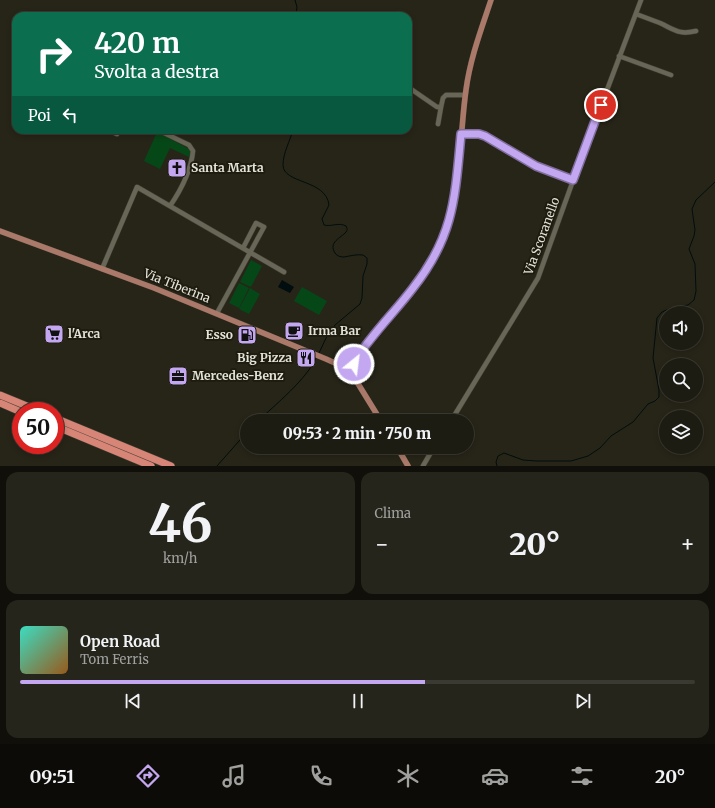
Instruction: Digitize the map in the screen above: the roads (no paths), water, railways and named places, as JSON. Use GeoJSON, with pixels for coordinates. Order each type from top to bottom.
{"type":"FeatureCollection","features":[{"type":"Feature","properties":{"kind":"highway"},"geometry":{"type":"LineString","coordinates":[[0,395],[17,402]]}},
{"type":"Feature","properties":{"kind":"highway"},"geometry":{"type":"LineString","coordinates":[[0,404],[12,409]]}},
{"type":"Feature","properties":{"kind":"highway"},"geometry":{"type":"LineString","coordinates":[[64,422],[171,466]]}},
{"type":"Feature","properties":{"kind":"highway"},"geometry":{"type":"LineString","coordinates":[[64,430],[151,466]]}},
{"type":"Feature","properties":{"kind":"main road"},"geometry":{"type":"LineString","coordinates":[[363,348],[342,363],[345,368],[351,369],[363,348],[417,283],[435,256],[448,226],[454,201],[465,95],[472,60],[491,0]]}},
{"type":"Feature","properties":{"kind":"main road","name":"Via Tiberina"},"geometry":{"type":"LineString","coordinates":[[0,231],[154,288],[328,359],[345,368],[357,382],[377,414]]}},
{"type":"Feature","properties":{"kind":"main road"},"geometry":{"type":"LineString","coordinates":[[328,359],[353,359],[354,375],[357,382]]}},
{"type":"Feature","properties":{"kind":"main road"},"geometry":{"type":"LineString","coordinates":[[400,454],[408,466]]}},
{"type":"Feature","properties":{"kind":"street","name":"Via Scoranello"},"geometry":{"type":"LineString","coordinates":[[454,414],[536,283],[640,0]]}},
{"type":"Feature","properties":{"kind":"street"},"geometry":{"type":"LineString","coordinates":[[636,14],[657,22],[676,32],[685,33],[696,31]]}},
{"type":"Feature","properties":{"kind":"street"},"geometry":{"type":"LineString","coordinates":[[619,56],[671,75]]}},
{"type":"Feature","properties":{"kind":"street"},"geometry":{"type":"LineString","coordinates":[[412,90],[434,106],[441,107]]}},
{"type":"Feature","properties":{"kind":"street"},"geometry":{"type":"LineString","coordinates":[[438,124],[441,107],[445,96],[465,95]]}},
{"type":"Feature","properties":{"kind":"street"},"geometry":{"type":"LineString","coordinates":[[166,134],[189,145],[193,151],[190,166],[177,196],[170,206]]}},
{"type":"Feature","properties":{"kind":"street"},"geometry":{"type":"LineString","coordinates":[[461,134],[479,134],[485,136],[536,166],[573,180]]}},
{"type":"Feature","properties":{"kind":"street"},"geometry":{"type":"LineString","coordinates":[[102,269],[137,187],[284,272]]}},
{"type":"Feature","properties":{"kind":"street"},"geometry":{"type":"LineString","coordinates":[[217,313],[264,227],[256,223],[243,248]]}},
{"type":"Feature","properties":{"kind":"street"},"geometry":{"type":"LineString","coordinates":[[423,466],[430,454]]}},
{"type":"Feature","properties":{"kind":"waterway"},"geometry":{"type":"LineString","coordinates":[[295,0],[296,12]]}},
{"type":"Feature","properties":{"kind":"waterway"},"geometry":{"type":"LineString","coordinates":[[292,134],[284,156],[283,165],[285,171],[290,176],[321,190],[329,205],[322,219],[324,225],[341,224],[346,226],[346,232],[334,243],[333,249],[336,254],[343,257],[363,255],[367,258],[367,264],[363,276],[362,298],[360,304],[335,325],[327,336],[319,353]]}},
{"type":"Feature","properties":{"kind":"waterway"},"geometry":{"type":"LineString","coordinates":[[497,466],[496,462],[498,456],[504,453],[523,460],[536,461],[571,461],[588,456],[600,448],[611,436],[633,422],[648,404],[655,401],[659,397],[653,358],[657,318],[662,312],[671,308],[688,305],[694,300],[696,291],[695,264],[689,249],[695,230],[692,209],[696,200],[715,182]]}},
{"type":"Feature","properties":{"kind":"waterway"},"geometry":{"type":"LineString","coordinates":[[266,414],[298,383],[312,366],[316,358]]}},
{"type":"Feature","properties":{"kind":"waterway"},"geometry":{"type":"LineString","coordinates":[[217,466],[240,440]]}},
{"type":"Feature","properties":{"kind":"place","name":"Santa Marta"},"geometry":{"type":"Point","coordinates":[177,168]}},
{"type":"Feature","properties":{"kind":"place","name":"Irma Bar"},"geometry":{"type":"Point","coordinates":[294,331]}},
{"type":"Feature","properties":{"kind":"place","name":"l'Arca"},"geometry":{"type":"Point","coordinates":[54,334]}},
{"type":"Feature","properties":{"kind":"place","name":"Esso"},"geometry":{"type":"Point","coordinates":[247,335]}},
{"type":"Feature","properties":{"kind":"place","name":"Big Pizza"},"geometry":{"type":"Point","coordinates":[306,358]}},
{"type":"Feature","properties":{"kind":"place","name":"Mercedes-Benz"},"geometry":{"type":"Point","coordinates":[178,376]}}]}
